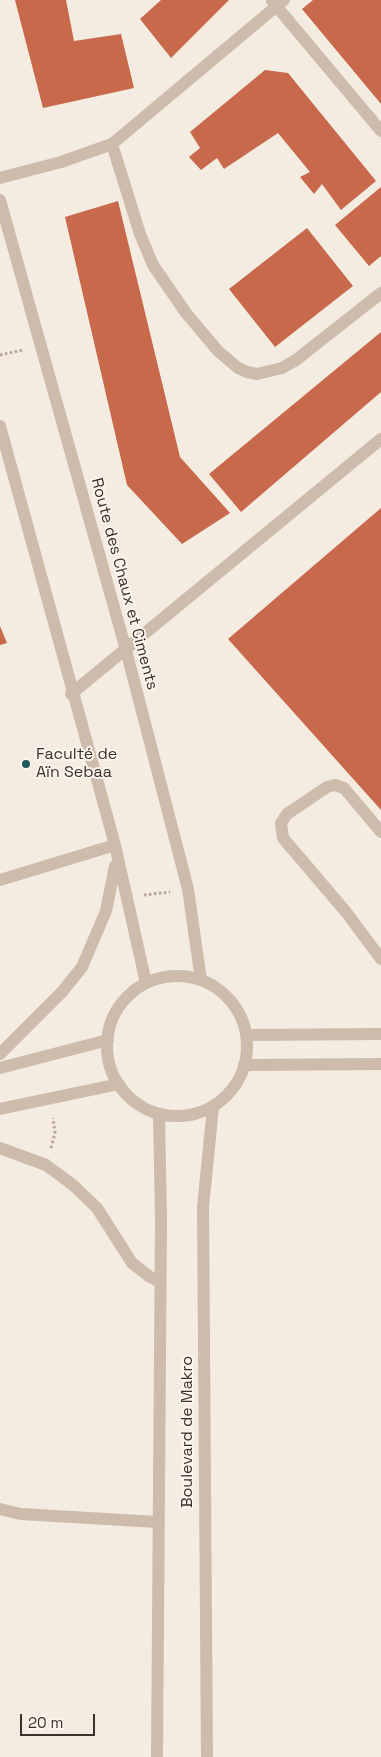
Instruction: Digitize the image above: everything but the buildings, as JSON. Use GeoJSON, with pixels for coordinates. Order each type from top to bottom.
{"type":"FeatureCollection","features":[{"type":"Feature","properties":{"kind":"street"},"geometry":{"type":"LineString","coordinates":[[0,178],[70,160],[112,144],[277,2],[381,131]]}},
{"type":"Feature","properties":{"kind":"street"},"geometry":{"type":"LineString","coordinates":[[112,144],[140,234],[153,265],[186,313],[218,351],[238,368],[257,374],[289,364],[381,293]]}},
{"type":"Feature","properties":{"kind":"street","name":"Route des Chaux et Ciments"},"geometry":{"type":"LineString","coordinates":[[0,200],[126,650],[188,889],[201,980]]}},
{"type":"Feature","properties":{"kind":"street"},"geometry":{"type":"LineString","coordinates":[[0,426],[116,851],[125,898],[146,983]]}},
{"type":"Feature","properties":{"kind":"street"},"geometry":{"type":"LineString","coordinates":[[72,694],[381,439]]}},
{"type":"Feature","properties":{"kind":"street"},"geometry":{"type":"LineString","coordinates":[[381,832],[344,788],[335,784],[327,787],[287,814],[281,823],[283,838],[346,912],[381,960]]}},
{"type":"Feature","properties":{"kind":"street"},"geometry":{"type":"LineString","coordinates":[[0,880],[116,851]]}},
{"type":"Feature","properties":{"kind":"street"},"geometry":{"type":"LineString","coordinates":[[0,1054],[62,992],[82,967],[106,911],[116,851]]}},
{"type":"Feature","properties":{"kind":"street"},"geometry":{"type":"LineString","coordinates":[[174,976],[201,980],[216,987],[228,997],[237,1010],[246,1035],[247,1055],[244,1065],[236,1085],[213,1107],[181,1116],[159,1114],[134,1102],[119,1084],[111,1068],[108,1040],[110,1024],[124,1001],[146,983],[174,976]]}},
{"type":"Feature","properties":{"kind":"street"},"geometry":{"type":"LineString","coordinates":[[246,1035],[381,1034]]}},
{"type":"Feature","properties":{"kind":"street"},"geometry":{"type":"LineString","coordinates":[[0,1068],[108,1040]]}},
{"type":"Feature","properties":{"kind":"street"},"geometry":{"type":"LineString","coordinates":[[244,1065],[381,1064]]}},
{"type":"Feature","properties":{"kind":"street"},"geometry":{"type":"LineString","coordinates":[[0,1109],[119,1084]]}},
{"type":"Feature","properties":{"kind":"street","name":"Boulevard de Makro"},"geometry":{"type":"LineString","coordinates":[[207,1757],[203,1207],[213,1107]]}},
{"type":"Feature","properties":{"kind":"street","name":"Boulevard de Makro"},"geometry":{"type":"LineString","coordinates":[[157,1757],[160,1282],[159,1114]]}},
{"type":"Feature","properties":{"kind":"street"},"geometry":{"type":"LineString","coordinates":[[0,1148],[28,1156],[73,1185],[97,1208],[132,1263],[160,1282]]}},
{"type":"Feature","properties":{"kind":"street"},"geometry":{"type":"LineString","coordinates":[[0,1509],[21,1514],[157,1522]]}},
{"type":"Feature","properties":{"kind":"path"},"geometry":{"type":"LineString","coordinates":[[125,898],[188,889]]}},
{"type":"Feature","properties":{"kind":"place","name":"Faculté de Aïn Sebaa"},"geometry":{"type":"Point","coordinates":[26,764]}}]}
